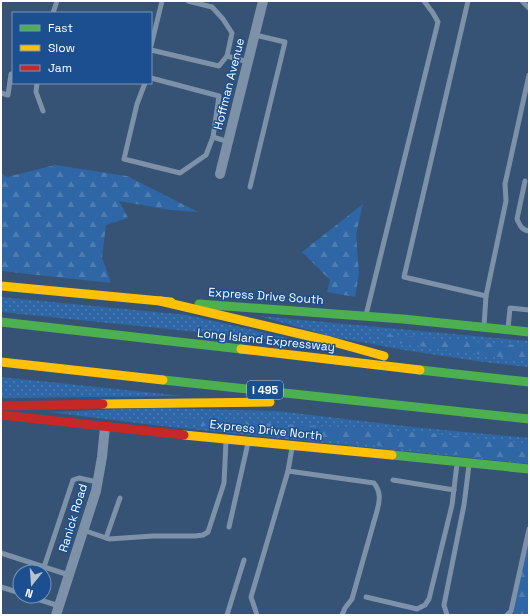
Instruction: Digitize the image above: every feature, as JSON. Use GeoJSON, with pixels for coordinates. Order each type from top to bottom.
{"type":"FeatureCollection","features":[{"type":"Feature","properties":{"kind":"main road","name":"Express Drive South"},"geometry":{"type":"LineString","coordinates":[[1,286],[160,301],[366,316],[529,332]]}},
{"type":"Feature","properties":{"kind":"main road"},"geometry":{"type":"LineString","coordinates":[[160,301],[385,356],[425,370]]}},
{"type":"Feature","properties":{"kind":"main road","name":"Long Island Expressway"},"geometry":{"type":"LineString","coordinates":[[1,322],[529,382]]}},
{"type":"Feature","properties":{"kind":"main road","name":"I 495"},"geometry":{"type":"LineString","coordinates":[[1,362],[529,419]]}},
{"type":"Feature","properties":{"kind":"main road"},"geometry":{"type":"LineString","coordinates":[[1,406],[52,404],[275,402],[474,413]]}},
{"type":"Feature","properties":{"kind":"main road","name":"Express Drive North"},"geometry":{"type":"LineString","coordinates":[[1,415],[105,427],[249,440],[529,469]]}},
{"type":"Feature","properties":{"kind":"street","name":"Hoffman Avenue"},"geometry":{"type":"LineString","coordinates":[[220,174],[263,1]]}},
{"type":"Feature","properties":{"kind":"street","name":"Ranick Road"},"geometry":{"type":"LineString","coordinates":[[58,610],[97,482],[102,456],[105,427]]}},
{"type":"Feature","properties":{"kind":"lane"},"geometry":{"type":"LineString","coordinates":[[53,12],[56,1]]}},
{"type":"Feature","properties":{"kind":"lane"},"geometry":{"type":"LineString","coordinates":[[152,42],[162,1]]}},
{"type":"Feature","properties":{"kind":"lane"},"geometry":{"type":"LineString","coordinates":[[152,50],[219,66],[227,56],[232,33],[223,19],[212,7],[188,1]]}},
{"type":"Feature","properties":{"kind":"lane"},"geometry":{"type":"LineString","coordinates":[[366,316],[438,22],[424,1]]}},
{"type":"Feature","properties":{"kind":"lane"},"geometry":{"type":"LineString","coordinates":[[468,1],[404,276],[486,296]]}},
{"type":"Feature","properties":{"kind":"lane"},"geometry":{"type":"LineString","coordinates":[[522,1],[529,8]]}},
{"type":"Feature","properties":{"kind":"lane"},"geometry":{"type":"LineString","coordinates":[[250,187],[285,42],[255,35]]}},
{"type":"Feature","properties":{"kind":"lane"},"geometry":{"type":"LineString","coordinates":[[227,56],[248,62]]}},
{"type":"Feature","properties":{"kind":"lane"},"geometry":{"type":"LineString","coordinates":[[1,93],[8,95],[11,74]]}},
{"type":"Feature","properties":{"kind":"lane"},"geometry":{"type":"LineString","coordinates":[[484,327],[486,296],[506,201],[505,184],[529,75]]}},
{"type":"Feature","properties":{"kind":"lane"},"geometry":{"type":"LineString","coordinates":[[144,84],[137,104],[124,159],[180,173],[206,155],[213,137],[219,96],[152,78]]}},
{"type":"Feature","properties":{"kind":"lane"},"geometry":{"type":"LineString","coordinates":[[37,84],[36,92],[44,111]]}},
{"type":"Feature","properties":{"kind":"lane"},"geometry":{"type":"LineString","coordinates":[[213,137],[229,142]]}},
{"type":"Feature","properties":{"kind":"lane"},"geometry":{"type":"LineString","coordinates":[[525,181],[517,219],[524,230],[529,231]]}},
{"type":"Feature","properties":{"kind":"lane"},"geometry":{"type":"LineString","coordinates":[[508,330],[510,308],[529,310]]}},
{"type":"Feature","properties":{"kind":"lane"},"geometry":{"type":"LineString","coordinates":[[83,530],[106,538],[195,536],[203,535],[208,532],[224,483],[226,438]]}},
{"type":"Feature","properties":{"kind":"lane"},"geometry":{"type":"LineString","coordinates":[[229,527],[249,440]]}},
{"type":"Feature","properties":{"kind":"lane"},"geometry":{"type":"LineString","coordinates":[[257,615],[251,597],[288,471],[293,445]]}},
{"type":"Feature","properties":{"kind":"lane"},"geometry":{"type":"LineString","coordinates":[[366,597],[417,609],[425,605],[430,600],[452,507],[457,462]]}},
{"type":"Feature","properties":{"kind":"lane"},"geometry":{"type":"LineString","coordinates":[[447,615],[444,605],[464,505],[469,463]]}},
{"type":"Feature","properties":{"kind":"lane"},"geometry":{"type":"LineString","coordinates":[[288,471],[374,483],[379,489],[380,503],[378,511],[352,599],[342,615]]}},
{"type":"Feature","properties":{"kind":"lane"},"geometry":{"type":"LineString","coordinates":[[45,564],[73,480],[79,478],[97,482]]}},
{"type":"Feature","properties":{"kind":"lane"},"geometry":{"type":"LineString","coordinates":[[393,480],[454,490]]}},
{"type":"Feature","properties":{"kind":"lane"},"geometry":{"type":"LineString","coordinates":[[106,538],[120,498]]}},
{"type":"Feature","properties":{"kind":"lane"},"geometry":{"type":"LineString","coordinates":[[506,615],[511,610],[529,529]]}},
{"type":"Feature","properties":{"kind":"lane"},"geometry":{"type":"LineString","coordinates":[[1,553],[35,564]]}},
{"type":"Feature","properties":{"kind":"lane"},"geometry":{"type":"LineString","coordinates":[[227,615],[244,560]]}},
{"type":"Feature","properties":{"kind":"lane"},"geometry":{"type":"LineString","coordinates":[[52,570],[69,575]]}},
{"type":"Feature","properties":{"kind":"lane"},"geometry":{"type":"LineString","coordinates":[[1,587],[12,590]]}},
{"type":"Feature","properties":{"kind":"lane"},"geometry":{"type":"LineString","coordinates":[[45,604],[58,610]]}},
{"type":"Feature","properties":{"kind":"green space"},"geometry":{"type":"Polygon","coordinates":[[[55,165],[127,176],[198,212],[170,210],[119,201],[128,218],[106,225],[102,257],[111,283],[1,271],[1,173],[7,177],[55,165]]]}},
{"type":"Feature","properties":{"kind":"green space"},"geometry":{"type":"Polygon","coordinates":[[[363,204],[356,234],[359,274],[355,297],[327,292],[330,280],[302,252],[363,204]]]}},
{"type":"Feature","properties":{"kind":"green space"},"geometry":{"type":"Polygon","coordinates":[[[1,297],[187,315],[287,338],[286,341],[1,312],[1,297]]]}},
{"type":"Feature","properties":{"kind":"green space"},"geometry":{"type":"Polygon","coordinates":[[[259,316],[529,341],[529,367],[410,351],[333,337],[259,316]]]}},
{"type":"Feature","properties":{"kind":"green space"},"geometry":{"type":"Polygon","coordinates":[[[367,333],[529,346],[529,361],[397,343],[367,333]]]}},
{"type":"Feature","properties":{"kind":"green space"},"geometry":{"type":"Polygon","coordinates":[[[1,377],[184,396],[1,398],[1,377]]]}},
{"type":"Feature","properties":{"kind":"green space"},"geometry":{"type":"Polygon","coordinates":[[[154,408],[277,411],[413,427],[529,438],[529,464],[161,426],[49,412],[154,408]]]}},
{"type":"Feature","properties":{"kind":"green space"},"geometry":{"type":"Polygon","coordinates":[[[166,417],[419,432],[529,444],[529,463],[196,425],[166,417]]]}},
{"type":"Feature","properties":{"kind":"green space"},"geometry":{"type":"Polygon","coordinates":[[[529,539],[529,615],[511,615],[529,539]]]}},
{"type":"Feature","properties":{"kind":"traffic: fast"},"geometry":{"type":"LineString","coordinates":[[199,304],[403,319],[529,332]]}},
{"type":"Feature","properties":{"kind":"traffic: fast"},"geometry":{"type":"LineString","coordinates":[[1,322],[241,349]]}},
{"type":"Feature","properties":{"kind":"traffic: fast"},"geometry":{"type":"LineString","coordinates":[[420,370],[529,382]]}},
{"type":"Feature","properties":{"kind":"traffic: fast"},"geometry":{"type":"LineString","coordinates":[[163,380],[529,419]]}},
{"type":"Feature","properties":{"kind":"traffic: fast"},"geometry":{"type":"LineString","coordinates":[[392,455],[529,469]]}},
{"type":"Feature","properties":{"kind":"traffic: slow"},"geometry":{"type":"LineString","coordinates":[[1,286],[171,302]]}},
{"type":"Feature","properties":{"kind":"traffic: slow"},"geometry":{"type":"LineString","coordinates":[[160,301],[330,341],[384,356]]}},
{"type":"Feature","properties":{"kind":"traffic: slow"},"geometry":{"type":"LineString","coordinates":[[241,349],[420,370]]}},
{"type":"Feature","properties":{"kind":"traffic: slow"},"geometry":{"type":"LineString","coordinates":[[1,362],[163,380]]}},
{"type":"Feature","properties":{"kind":"traffic: slow"},"geometry":{"type":"LineString","coordinates":[[103,404],[270,402]]}},
{"type":"Feature","properties":{"kind":"traffic: slow"},"geometry":{"type":"LineString","coordinates":[[184,435],[392,455]]}},
{"type":"Feature","properties":{"kind":"traffic: jam"},"geometry":{"type":"LineString","coordinates":[[1,406],[103,404]]}},
{"type":"Feature","properties":{"kind":"traffic: jam"},"geometry":{"type":"LineString","coordinates":[[1,415],[184,435]]}}]}
